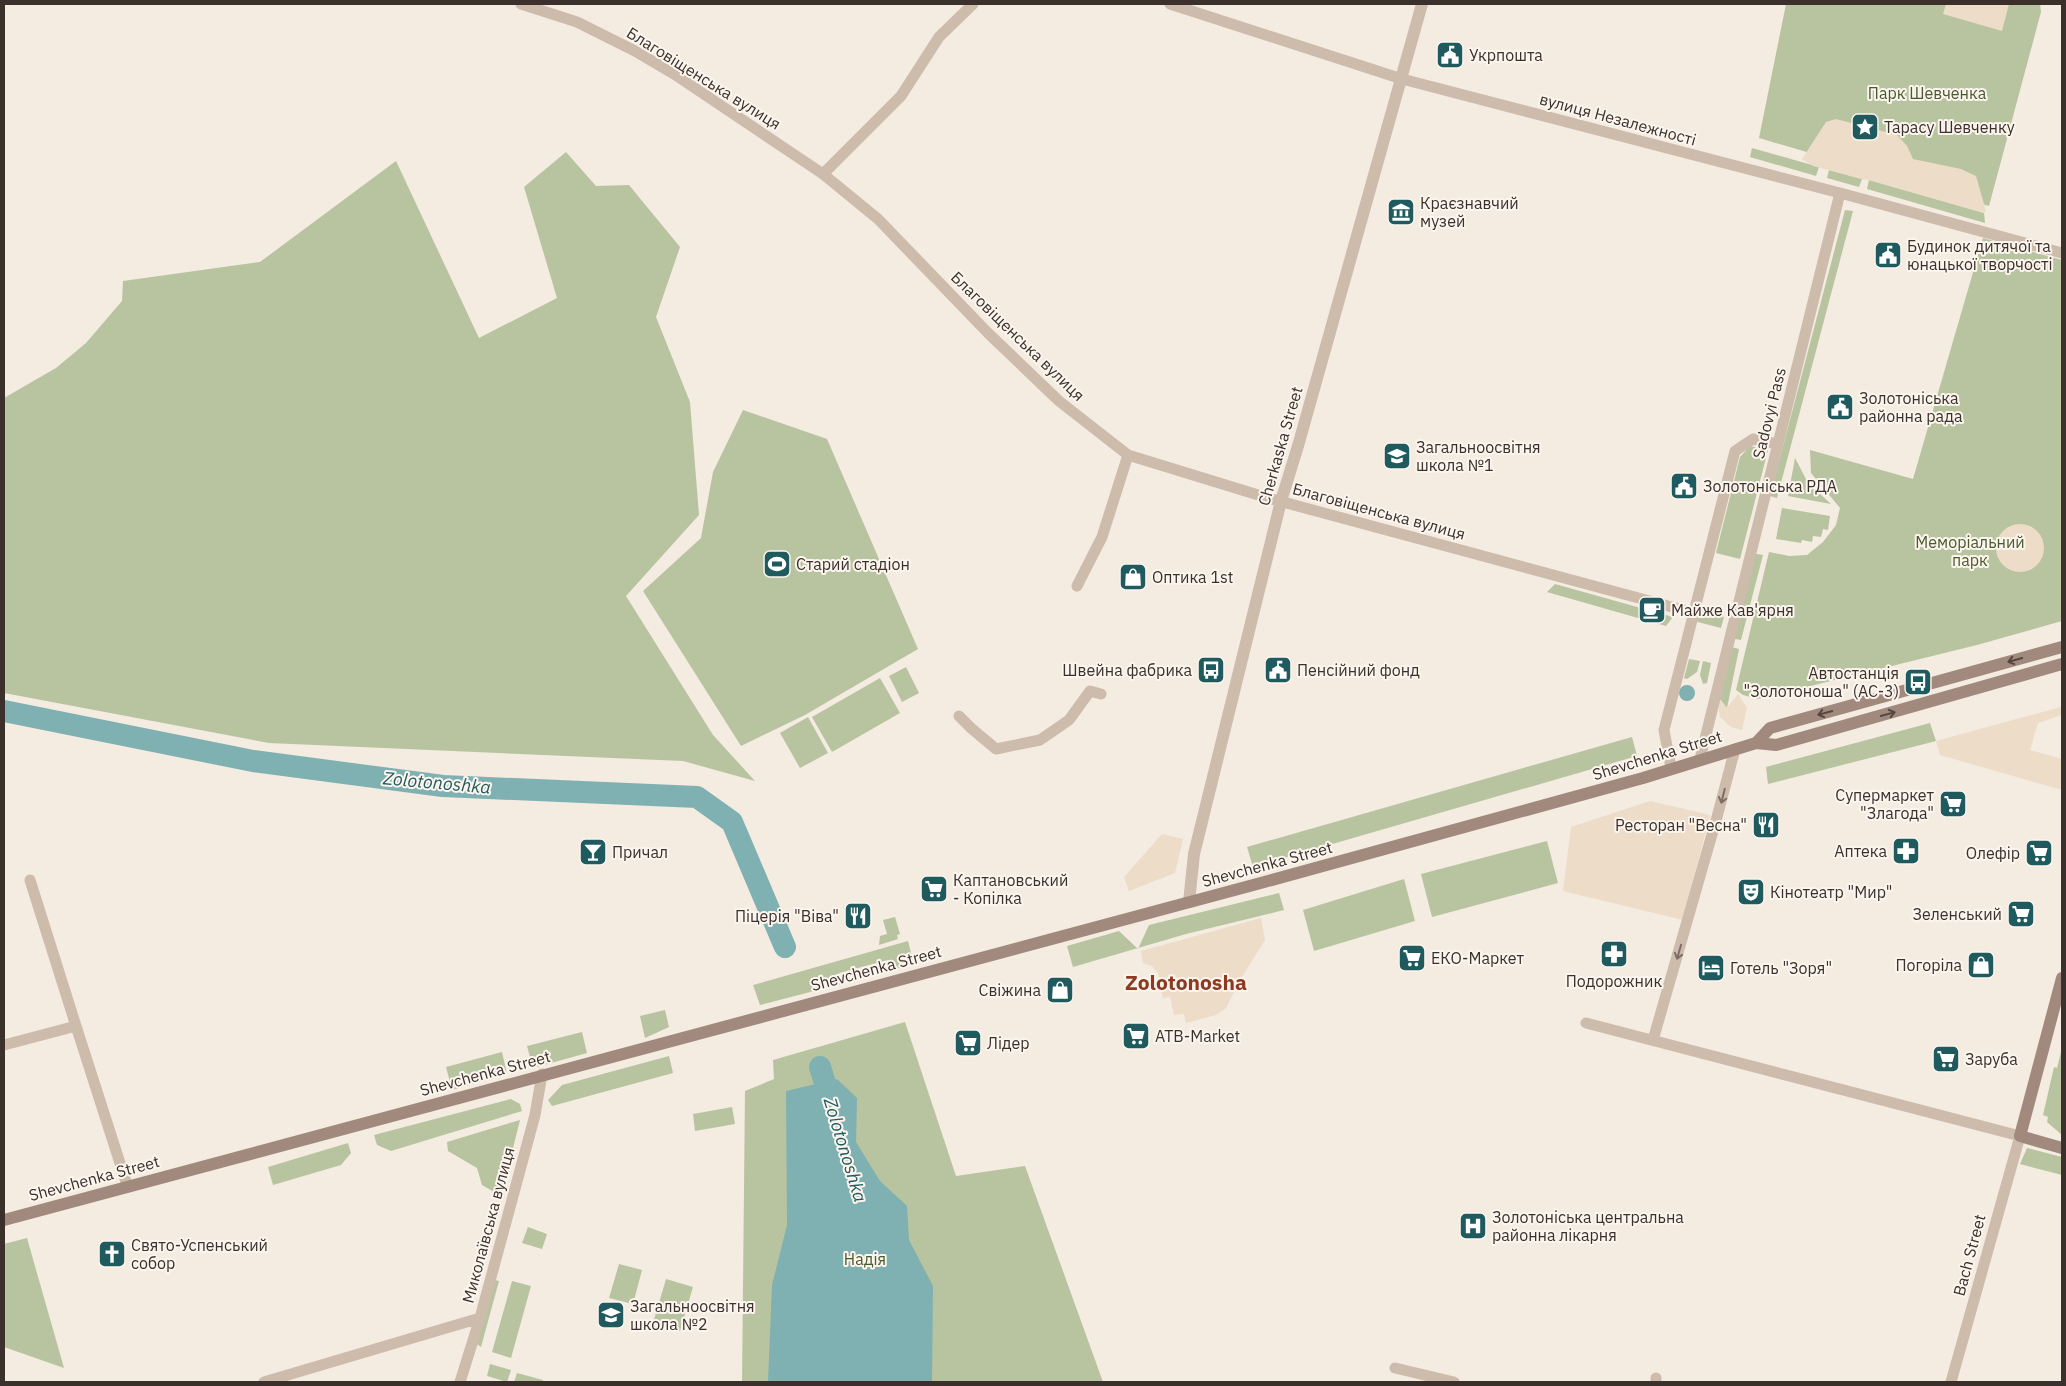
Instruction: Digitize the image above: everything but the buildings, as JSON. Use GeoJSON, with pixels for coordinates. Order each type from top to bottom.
{"type":"FeatureCollection","features":[{"type":"Feature","properties":{"kind":"main road","name":"Shevchenka Street"},"geometry":{"type":"LineString","coordinates":[[1756,743],[1770,728],[2062,647]]}},
{"type":"Feature","properties":{"kind":"main road","name":"Shevchenka Street"},"geometry":{"type":"LineString","coordinates":[[4,1220],[127,1185],[1189,902],[1624,783],[1756,743],[1776,745],[2062,664]]}},
{"type":"Feature","properties":{"kind":"main road"},"geometry":{"type":"LineString","coordinates":[[2062,978],[2020,1136],[2062,1148]]}},
{"type":"Feature","properties":{"kind":"street","name":"Благовіщенська вулиця"},"geometry":{"type":"LineString","coordinates":[[521,4],[577,22],[635,51],[674,74],[823,174],[878,219],[988,334],[1059,402],[1128,455],[1281,501],[1694,613]]}},
{"type":"Feature","properties":{"kind":"street"},"geometry":{"type":"LineString","coordinates":[[823,174],[901,96],[939,37],[973,4]]}},
{"type":"Feature","properties":{"kind":"street","name":"вулиця Незалежності"},"geometry":{"type":"LineString","coordinates":[[1170,4],[1402,79],[1840,192],[2062,253]]}},
{"type":"Feature","properties":{"kind":"street","name":"Cherkaska Street"},"geometry":{"type":"LineString","coordinates":[[1189,902],[1194,854],[1281,501],[1422,4]]}},
{"type":"Feature","properties":{"kind":"street","name":"Sadovyi Pass"},"geometry":{"type":"LineString","coordinates":[[1700,759],[1840,192]]}},
{"type":"Feature","properties":{"kind":"street"},"geometry":{"type":"LineString","coordinates":[[1671,768],[1664,730],[1736,451],[1753,439],[1778,444]]}},
{"type":"Feature","properties":{"kind":"street"},"geometry":{"type":"LineString","coordinates":[[1077,586],[1102,537],[1128,455]]}},
{"type":"Feature","properties":{"kind":"street"},"geometry":{"type":"LineString","coordinates":[[959,716],[996,749],[1040,740],[1069,720],[1090,691],[1101,694]]}},
{"type":"Feature","properties":{"kind":"street"},"geometry":{"type":"LineString","coordinates":[[1653,1040],[1735,749]]}},
{"type":"Feature","properties":{"kind":"street"},"geometry":{"type":"LineString","coordinates":[[30,880],[127,1185]]}},
{"type":"Feature","properties":{"kind":"street"},"geometry":{"type":"LineString","coordinates":[[1586,1023],[2020,1136]]}},
{"type":"Feature","properties":{"kind":"street"},"geometry":{"type":"LineString","coordinates":[[4,1045],[76,1026]]}},
{"type":"Feature","properties":{"kind":"street","name":"Миколаївська вулиця"},"geometry":{"type":"LineString","coordinates":[[460,1382],[480,1318],[534,1115],[542,1074]]}},
{"type":"Feature","properties":{"kind":"street","name":"Bach Street"},"geometry":{"type":"LineString","coordinates":[[1951,1382],[2020,1136]]}},
{"type":"Feature","properties":{"kind":"street"},"geometry":{"type":"LineString","coordinates":[[264,1382],[480,1318]]}},
{"type":"Feature","properties":{"kind":"street"},"geometry":{"type":"LineString","coordinates":[[1395,1368],[1454,1382]]}},
{"type":"Feature","properties":{"kind":"green space","name":"Парк Шевченка"},"geometry":{"type":"Polygon","coordinates":[[[1786,4],[2040,4],[2041,12],[1989,206],[1759,138],[1786,4]]]}},
{"type":"Feature","properties":{"kind":"green space"},"geometry":{"type":"Polygon","coordinates":[[[1752,148],[1819,167],[1816,176],[1750,157],[1752,148]]]}},
{"type":"Feature","properties":{"kind":"green space"},"geometry":{"type":"Polygon","coordinates":[[[566,152],[596,186],[629,185],[680,247],[656,317],[690,402],[699,515],[626,596],[713,735],[755,781],[683,761],[269,743],[4,693],[4,398],[56,368],[86,343],[122,301],[123,281],[260,262],[396,161],[479,338],[557,298],[524,187],[566,152]]]}},
{"type":"Feature","properties":{"kind":"green space"},"geometry":{"type":"Polygon","coordinates":[[[1829,170],[1862,179],[1859,187],[1827,178],[1829,170]]]}},
{"type":"Feature","properties":{"kind":"green space"},"geometry":{"type":"Polygon","coordinates":[[[1869,180],[1984,213],[1985,223],[1867,189],[1869,180]]]}},
{"type":"Feature","properties":{"kind":"green space"},"geometry":{"type":"Polygon","coordinates":[[[1845,210],[1853,211],[1777,498],[1770,496],[1845,210]]]}},
{"type":"Feature","properties":{"kind":"green space","name":"Меморіальний парк"},"geometry":{"type":"Polygon","coordinates":[[[1983,238],[2062,260],[2062,621],[1977,645],[1758,699],[1743,695],[1736,690],[1769,552],[1789,556],[1807,555],[1823,542],[1836,525],[1840,508],[1811,473],[1810,450],[1913,479],[1983,238]]]}},
{"type":"Feature","properties":{"kind":"green space","name":"Старий стадіон"},"geometry":{"type":"Polygon","coordinates":[[[743,410],[827,439],[918,649],[805,715],[741,746],[643,591],[701,538],[713,472],[743,410]]]}},
{"type":"Feature","properties":{"kind":"green space"},"geometry":{"type":"Polygon","coordinates":[[[1750,446],[1768,450],[1740,559],[1716,553],[1740,457],[1750,446]]]}},
{"type":"Feature","properties":{"kind":"green space"},"geometry":{"type":"Polygon","coordinates":[[[1795,458],[1808,483],[1831,504],[1788,496],[1795,458]]]}},
{"type":"Feature","properties":{"kind":"green space"},"geometry":{"type":"Polygon","coordinates":[[[1782,508],[1830,516],[1828,530],[1823,529],[1821,537],[1813,536],[1812,542],[1802,540],[1801,543],[1776,539],[1782,508]]]}},
{"type":"Feature","properties":{"kind":"green space"},"geometry":{"type":"Polygon","coordinates":[[[1751,553],[1763,555],[1741,640],[1730,638],[1751,553]]]}},
{"type":"Feature","properties":{"kind":"green space"},"geometry":{"type":"Polygon","coordinates":[[[1555,584],[1673,617],[1666,626],[1547,592],[1555,584]]]}},
{"type":"Feature","properties":{"kind":"green space"},"geometry":{"type":"Polygon","coordinates":[[[1697,610],[1724,617],[1721,628],[1694,621],[1697,610]]]}},
{"type":"Feature","properties":{"kind":"green space"},"geometry":{"type":"Polygon","coordinates":[[[1728,646],[1739,649],[1727,708],[1716,694],[1728,646]]]}},
{"type":"Feature","properties":{"kind":"green space"},"geometry":{"type":"Polygon","coordinates":[[[1689,659],[1700,661],[1697,672],[1687,679],[1684,678],[1689,659]]]}},
{"type":"Feature","properties":{"kind":"green space"},"geometry":{"type":"Polygon","coordinates":[[[1703,661],[1711,663],[1707,683],[1703,684],[1700,675],[1703,661]]]}},
{"type":"Feature","properties":{"kind":"green space"},"geometry":{"type":"Polygon","coordinates":[[[906,667],[919,693],[902,702],[889,676],[906,667]]]}},
{"type":"Feature","properties":{"kind":"green space"},"geometry":{"type":"Polygon","coordinates":[[[880,678],[900,713],[832,752],[812,717],[880,678]]]}},
{"type":"Feature","properties":{"kind":"green space"},"geometry":{"type":"Polygon","coordinates":[[[808,717],[828,753],[800,768],[780,733],[808,717]]]}},
{"type":"Feature","properties":{"kind":"green space"},"geometry":{"type":"Polygon","coordinates":[[[1930,723],[1936,741],[1768,784],[1766,767],[1930,723]]]}},
{"type":"Feature","properties":{"kind":"green space"},"geometry":{"type":"Polygon","coordinates":[[[1632,737],[1637,756],[1253,867],[1247,847],[1632,737]]]}},
{"type":"Feature","properties":{"kind":"green space"},"geometry":{"type":"Polygon","coordinates":[[[1547,841],[1558,883],[1432,917],[1421,874],[1547,841]]]}},
{"type":"Feature","properties":{"kind":"green space"},"geometry":{"type":"Polygon","coordinates":[[[1404,879],[1415,921],[1314,951],[1303,910],[1404,879]]]}},
{"type":"Feature","properties":{"kind":"green space"},"geometry":{"type":"Polygon","coordinates":[[[1279,893],[1284,910],[1186,934],[1139,948],[1149,925],[1279,893]]]}},
{"type":"Feature","properties":{"kind":"green space"},"geometry":{"type":"Polygon","coordinates":[[[895,917],[900,934],[897,935],[898,939],[879,945],[880,936],[887,934],[883,920],[895,917]]]}},
{"type":"Feature","properties":{"kind":"green space"},"geometry":{"type":"Polygon","coordinates":[[[1119,931],[1137,948],[1073,967],[1067,946],[1119,931]]]}},
{"type":"Feature","properties":{"kind":"green space"},"geometry":{"type":"Polygon","coordinates":[[[908,941],[914,964],[891,970],[888,960],[839,973],[841,984],[760,1005],[753,985],[908,941]]]}},
{"type":"Feature","properties":{"kind":"green space"},"geometry":{"type":"Polygon","coordinates":[[[665,1010],[669,1027],[645,1038],[640,1016],[665,1010]]]}},
{"type":"Feature","properties":{"kind":"green space","name":"Надія"},"geometry":{"type":"Polygon","coordinates":[[[905,1022],[956,1176],[1025,1166],[1103,1382],[742,1382],[745,1091],[774,1079],[773,1060],[905,1022]]]}},
{"type":"Feature","properties":{"kind":"green space"},"geometry":{"type":"Polygon","coordinates":[[[582,1032],[587,1053],[533,1068],[527,1046],[582,1032]]]}},
{"type":"Feature","properties":{"kind":"green space"},"geometry":{"type":"Polygon","coordinates":[[[2062,1048],[2062,1135],[2047,1122],[2048,1117],[2043,1115],[2054,1067],[2057,1068],[2062,1048]]]}},
{"type":"Feature","properties":{"kind":"green space"},"geometry":{"type":"Polygon","coordinates":[[[502,1052],[507,1074],[452,1090],[446,1067],[502,1052]]]}},
{"type":"Feature","properties":{"kind":"green space"},"geometry":{"type":"Polygon","coordinates":[[[669,1056],[673,1073],[552,1106],[548,1100],[562,1085],[669,1056]]]}},
{"type":"Feature","properties":{"kind":"green space"},"geometry":{"type":"Polygon","coordinates":[[[511,1099],[520,1104],[522,1111],[391,1151],[377,1145],[374,1135],[511,1099]]]}},
{"type":"Feature","properties":{"kind":"green space"},"geometry":{"type":"Polygon","coordinates":[[[732,1107],[735,1124],[695,1131],[693,1114],[732,1107]]]}},
{"type":"Feature","properties":{"kind":"green space"},"geometry":{"type":"Polygon","coordinates":[[[520,1120],[501,1196],[482,1185],[477,1168],[448,1151],[447,1142],[520,1120]]]}},
{"type":"Feature","properties":{"kind":"green space"},"geometry":{"type":"Polygon","coordinates":[[[348,1143],[351,1153],[341,1165],[273,1185],[268,1167],[348,1143]]]}},
{"type":"Feature","properties":{"kind":"green space"},"geometry":{"type":"Polygon","coordinates":[[[2027,1148],[2062,1157],[2062,1175],[2020,1164],[2027,1148]]]}},
{"type":"Feature","properties":{"kind":"green space"},"geometry":{"type":"Polygon","coordinates":[[[528,1227],[547,1234],[542,1249],[522,1243],[528,1227]]]}},
{"type":"Feature","properties":{"kind":"green space"},"geometry":{"type":"Polygon","coordinates":[[[27,1238],[64,1368],[4,1347],[4,1244],[27,1238]]]}},
{"type":"Feature","properties":{"kind":"green space"},"geometry":{"type":"Polygon","coordinates":[[[619,1264],[642,1270],[633,1304],[609,1298],[619,1264]]]}},
{"type":"Feature","properties":{"kind":"green space"},"geometry":{"type":"Polygon","coordinates":[[[666,1279],[693,1287],[680,1331],[653,1323],[666,1279]]]}},
{"type":"Feature","properties":{"kind":"green space"},"geometry":{"type":"Polygon","coordinates":[[[495,1280],[499,1281],[481,1347],[477,1344],[495,1280]]]}},
{"type":"Feature","properties":{"kind":"green space"},"geometry":{"type":"Polygon","coordinates":[[[512,1281],[531,1286],[511,1358],[492,1352],[512,1281]]]}},
{"type":"Feature","properties":{"kind":"green space"},"geometry":{"type":"Polygon","coordinates":[[[490,1364],[511,1370],[507,1382],[487,1376],[490,1364]]]}},
{"type":"Feature","properties":{"kind":"green space"},"geometry":{"type":"Polygon","coordinates":[[[517,1373],[543,1380],[543,1382],[514,1382],[517,1373]]]}},
{"type":"Feature","properties":{"kind":"shaded area"},"geometry":{"type":"Polygon","coordinates":[[[1946,4],[2009,4],[2002,31],[1943,14],[1946,4]]]}},
{"type":"Feature","properties":{"kind":"shaded area"},"geometry":{"type":"Polygon","coordinates":[[[1836,119],[1897,135],[1907,146],[1913,159],[1961,169],[1976,176],[1986,211],[1984,213],[1813,166],[1802,159],[1826,122],[1836,119]]]}},
{"type":"Feature","properties":{"kind":"shaded area"},"geometry":{"type":"Polygon","coordinates":[[[2020,524],[2029,526],[2037,531],[2042,539],[2044,548],[2042,557],[2037,565],[2029,570],[2020,572],[2011,570],[2003,565],[1998,557],[1996,548],[1998,539],[2003,531],[2011,526],[2020,524]]]}},
{"type":"Feature","properties":{"kind":"shaded area"},"geometry":{"type":"Polygon","coordinates":[[[1716,694],[1727,708],[1738,694],[1747,708],[1742,730],[1731,727],[1720,717],[1716,694]]]}},
{"type":"Feature","properties":{"kind":"shaded area"},"geometry":{"type":"Polygon","coordinates":[[[2061,707],[2062,715],[2038,723],[2030,750],[2062,759],[2062,790],[1940,755],[1936,741],[2061,707]]]}},
{"type":"Feature","properties":{"kind":"shaded area"},"geometry":{"type":"Polygon","coordinates":[[[1650,801],[1710,815],[1683,920],[1563,891],[1571,827],[1650,801]]]}},
{"type":"Feature","properties":{"kind":"shaded area"},"geometry":{"type":"Polygon","coordinates":[[[1162,834],[1183,839],[1175,873],[1129,891],[1124,877],[1162,834]]]}},
{"type":"Feature","properties":{"kind":"shaded area"},"geometry":{"type":"Polygon","coordinates":[[[1261,918],[1265,940],[1240,980],[1226,1008],[1216,1015],[1186,1023],[1184,1014],[1174,1015],[1170,997],[1163,998],[1158,973],[1152,966],[1143,963],[1141,951],[1261,918]]]}},
{"type":"Feature","properties":{"kind":"water"},"geometry":{"type":"Polygon","coordinates":[[[1687,685],[1695,693],[1687,701],[1679,693],[1687,685]]]}},
{"type":"Feature","properties":{"kind":"water"},"geometry":{"type":"Polygon","coordinates":[[[837,1079],[857,1098],[856,1142],[880,1181],[907,1206],[909,1240],[933,1286],[932,1382],[768,1382],[772,1285],[787,1225],[786,1091],[837,1079]]]}},
{"type":"Feature","properties":{"kind":"waterway","name":"Zolotonoshka"},"geometry":{"type":"LineString","coordinates":[[4,711],[253,761],[443,786],[697,797],[732,822],[785,947]]}},
{"type":"Feature","properties":{"kind":"waterway","name":"Zolotonoshka"},"geometry":{"type":"LineString","coordinates":[[820,1067],[834,1112]]}},
{"type":"Feature","properties":{"kind":"place","name":"Укрпошта"},"geometry":{"type":"Point","coordinates":[1450,55]}},
{"type":"Feature","properties":{"kind":"place","name":"Тарасу Шевченку"},"geometry":{"type":"Point","coordinates":[1865,127]}},
{"type":"Feature","properties":{"kind":"place","name":"Краєзнавчий музей"},"geometry":{"type":"Point","coordinates":[1401,212]}},
{"type":"Feature","properties":{"kind":"place","name":"Будинок дитячої та юнацької творчості"},"geometry":{"type":"Point","coordinates":[1888,255]}},
{"type":"Feature","properties":{"kind":"place","name":"Золотоніська районна рада"},"geometry":{"type":"Point","coordinates":[1840,407]}},
{"type":"Feature","properties":{"kind":"place","name":"Загальноосвітня школа №1"},"geometry":{"type":"Point","coordinates":[1397,456]}},
{"type":"Feature","properties":{"kind":"place","name":"Золотоніська РДА"},"geometry":{"type":"Point","coordinates":[1684,486]}},
{"type":"Feature","properties":{"kind":"place","name":"Старий стадіон"},"geometry":{"type":"Point","coordinates":[777,564]}},
{"type":"Feature","properties":{"kind":"place","name":"Оптика 1st"},"geometry":{"type":"Point","coordinates":[1133,577]}},
{"type":"Feature","properties":{"kind":"place","name":"Майже Кав'ярня"},"geometry":{"type":"Point","coordinates":[1652,610]}},
{"type":"Feature","properties":{"kind":"place","name":"Швейна фабрика"},"geometry":{"type":"Point","coordinates":[1211,670]}},
{"type":"Feature","properties":{"kind":"place","name":"Пенсійний фонд"},"geometry":{"type":"Point","coordinates":[1278,670]}},
{"type":"Feature","properties":{"kind":"place","name":"Автостанція \"Золотоноша\" (АС-3)"},"geometry":{"type":"Point","coordinates":[1918,682]}},
{"type":"Feature","properties":{"kind":"place","name":"Супермаркет \"Злагода\""},"geometry":{"type":"Point","coordinates":[1953,804]}},
{"type":"Feature","properties":{"kind":"place","name":"Ресторан \"Весна\""},"geometry":{"type":"Point","coordinates":[1766,825]}},
{"type":"Feature","properties":{"kind":"place","name":"Аптека"},"geometry":{"type":"Point","coordinates":[1906,851]}},
{"type":"Feature","properties":{"kind":"place","name":"Причал"},"geometry":{"type":"Point","coordinates":[593,852]}},
{"type":"Feature","properties":{"kind":"place","name":"Олефір"},"geometry":{"type":"Point","coordinates":[2039,853]}},
{"type":"Feature","properties":{"kind":"place","name":"Каптановський - Копілка"},"geometry":{"type":"Point","coordinates":[934,889]}},
{"type":"Feature","properties":{"kind":"place","name":"Кінотеатр \"Мир\""},"geometry":{"type":"Point","coordinates":[1751,892]}},
{"type":"Feature","properties":{"kind":"place","name":"Зеленський"},"geometry":{"type":"Point","coordinates":[2021,914]}},
{"type":"Feature","properties":{"kind":"place","name":"Піцерія \"Віва\""},"geometry":{"type":"Point","coordinates":[858,916]}},
{"type":"Feature","properties":{"kind":"place","name":"Подорожник"},"geometry":{"type":"Point","coordinates":[1614,954]}},
{"type":"Feature","properties":{"kind":"place","name":"ЕКО-Маркет"},"geometry":{"type":"Point","coordinates":[1412,958]}},
{"type":"Feature","properties":{"kind":"place","name":"Погоріла"},"geometry":{"type":"Point","coordinates":[1981,965]}},
{"type":"Feature","properties":{"kind":"place","name":"Готель \"Зоря\""},"geometry":{"type":"Point","coordinates":[1711,968]}},
{"type":"Feature","properties":{"kind":"place","name":"Свіжина"},"geometry":{"type":"Point","coordinates":[1060,990]}},
{"type":"Feature","properties":{"kind":"place","name":"ATB-Market"},"geometry":{"type":"Point","coordinates":[1136,1036]}},
{"type":"Feature","properties":{"kind":"place","name":"Лідер"},"geometry":{"type":"Point","coordinates":[968,1043]}},
{"type":"Feature","properties":{"kind":"place","name":"Заруба"},"geometry":{"type":"Point","coordinates":[1946,1059]}},
{"type":"Feature","properties":{"kind":"place","name":"Золотоніська центральна районна лікарня"},"geometry":{"type":"Point","coordinates":[1473,1226]}},
{"type":"Feature","properties":{"kind":"place","name":"Свято-Успенський собор"},"geometry":{"type":"Point","coordinates":[112,1254]}},
{"type":"Feature","properties":{"kind":"place","name":"Загальноосвітня школа №2"},"geometry":{"type":"Point","coordinates":[611,1315]}},
{"type":"Feature","properties":{"kind":"district","name":"Zolotonosha"},"geometry":{"type":"Point","coordinates":[1186,983]}}]}
